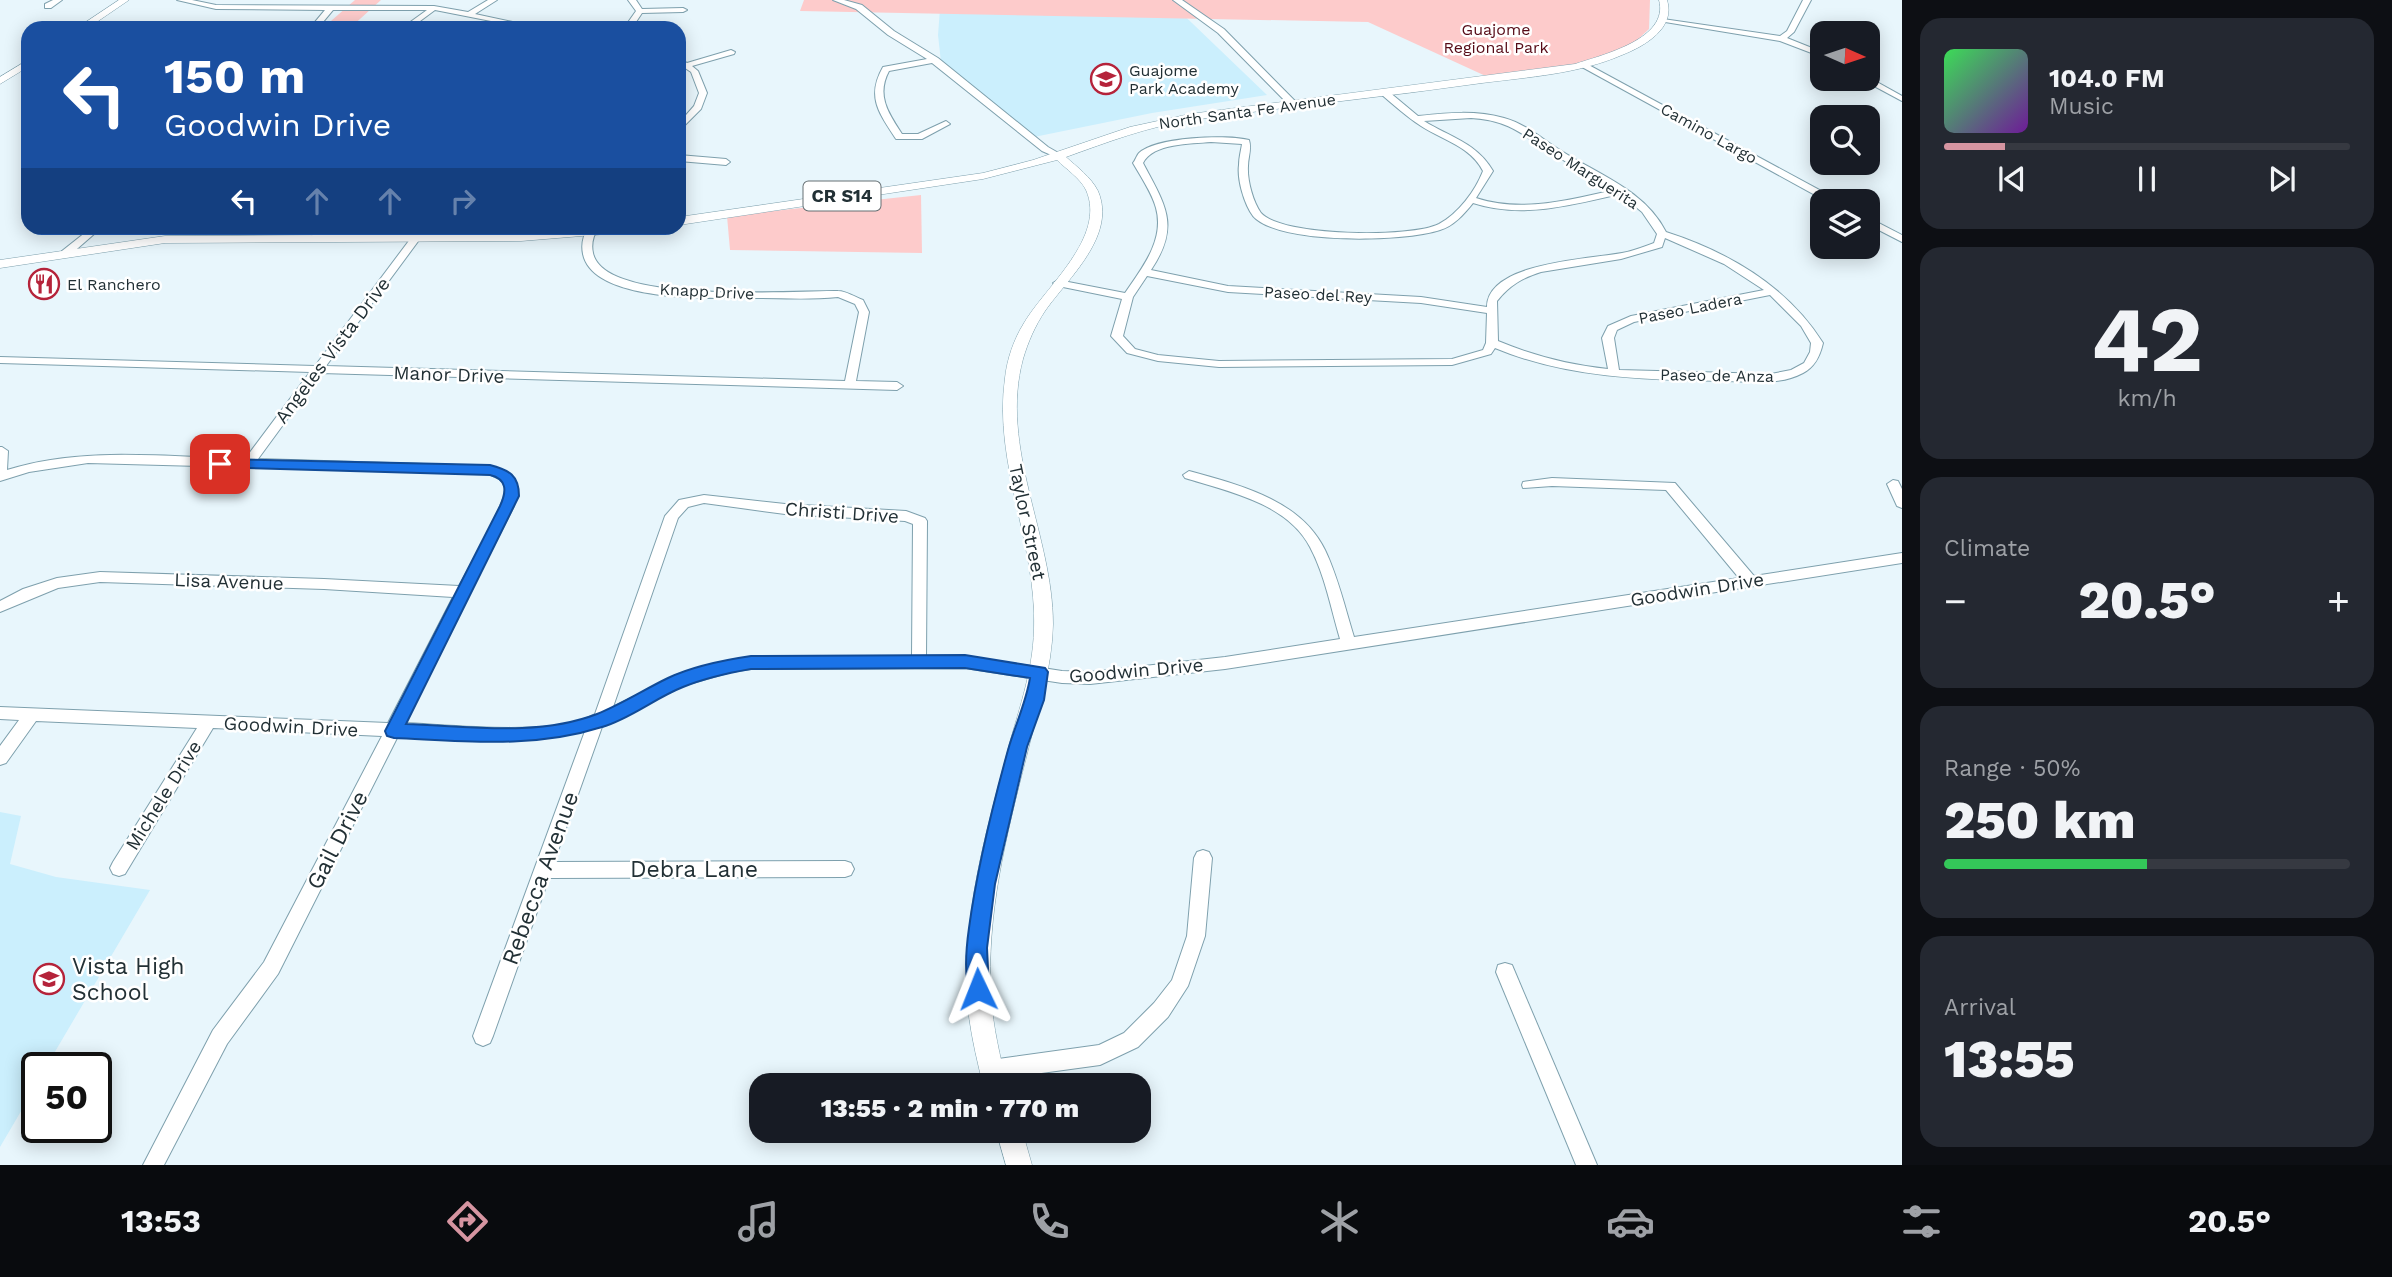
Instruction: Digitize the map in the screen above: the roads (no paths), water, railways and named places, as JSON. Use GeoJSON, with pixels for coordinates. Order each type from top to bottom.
{"type":"FeatureCollection","features":[{"type":"Feature","properties":{"kind":"main road"},"geometry":{"type":"LineString","coordinates":[[93,21],[125,0]]}},
{"type":"Feature","properties":{"kind":"main road"},"geometry":{"type":"LineString","coordinates":[[1663,0],[1666,10],[1663,20]]}},
{"type":"Feature","properties":{"kind":"main road","name":"North Santa Fe Avenue"},"geometry":{"type":"LineString","coordinates":[[686,220],[983,176],[1163,122],[1585,65],[1637,45],[1660,27],[1663,20]]}},
{"type":"Feature","properties":{"kind":"main road"},"geometry":{"type":"LineString","coordinates":[[0,81],[21,68]]}},
{"type":"Feature","properties":{"kind":"main road","name":"Taylor Street"},"geometry":{"type":"LineString","coordinates":[[992,1073],[981,1027],[977,948],[985,884],[1018,747],[1035,700],[1043,646],[1043,584],[1012,446],[1011,390],[1023,338],[1031,322],[1092,235],[1097,209],[1092,192],[1080,174],[1058,155]]}},
{"type":"Feature","properties":{"kind":"main road"},"geometry":{"type":"LineString","coordinates":[[0,264],[187,238],[254,235]]}},
{"type":"Feature","properties":{"kind":"main road"},"geometry":{"type":"LineString","coordinates":[[393,235],[446,235]]}},
{"type":"Feature","properties":{"kind":"main road"},"geometry":{"type":"LineString","coordinates":[[1013,1143],[1019,1165]]}},
{"type":"Feature","properties":{"kind":"street"},"geometry":{"type":"LineString","coordinates":[[48,6],[58,0]]}},
{"type":"Feature","properties":{"kind":"street"},"geometry":{"type":"LineString","coordinates":[[181,0],[216,7],[434,8],[504,21]]}},
{"type":"Feature","properties":{"kind":"street"},"geometry":{"type":"LineString","coordinates":[[470,14],[493,0]]}},
{"type":"Feature","properties":{"kind":"street"},"geometry":{"type":"LineString","coordinates":[[632,0],[640,11]]}},
{"type":"Feature","properties":{"kind":"street"},"geometry":{"type":"LineString","coordinates":[[837,0],[859,7],[891,33],[935,60],[1045,149],[1058,155]]}},
{"type":"Feature","properties":{"kind":"street"},"geometry":{"type":"LineString","coordinates":[[1177,0],[1221,31],[1293,104]]}},
{"type":"Feature","properties":{"kind":"street"},"geometry":{"type":"LineString","coordinates":[[1782,39],[1790,32],[1807,0]]}},
{"type":"Feature","properties":{"kind":"street"},"geometry":{"type":"LineString","coordinates":[[320,21],[332,6]]}},
{"type":"Feature","properties":{"kind":"street"},"geometry":{"type":"LineString","coordinates":[[417,21],[434,8]]}},
{"type":"Feature","properties":{"kind":"street"},"geometry":{"type":"LineString","coordinates":[[640,11],[683,10]]}},
{"type":"Feature","properties":{"kind":"street"},"geometry":{"type":"LineString","coordinates":[[633,21],[640,11]]}},
{"type":"Feature","properties":{"kind":"street"},"geometry":{"type":"LineString","coordinates":[[1663,20],[1782,39],[1810,50]]}},
{"type":"Feature","properties":{"kind":"street"},"geometry":{"type":"LineString","coordinates":[[686,62],[731,52]]}},
{"type":"Feature","properties":{"kind":"street"},"geometry":{"type":"LineString","coordinates":[[935,60],[886,69],[880,79],[877,96],[899,137],[919,137],[946,124]]}},
{"type":"Feature","properties":{"kind":"street"},"geometry":{"type":"LineString","coordinates":[[686,65],[694,71],[703,93],[698,107],[686,120]]}},
{"type":"Feature","properties":{"kind":"street","name":"Camino Largo"},"geometry":{"type":"LineString","coordinates":[[1585,65],[1811,189]]}},
{"type":"Feature","properties":{"kind":"street"},"geometry":{"type":"LineString","coordinates":[[1880,87],[1902,99]]}},
{"type":"Feature","properties":{"kind":"street"},"geometry":{"type":"LineString","coordinates":[[1385,93],[1432,130],[1466,145],[1483,160],[1488,171],[1454,218],[1437,228],[1413,232],[1360,235],[1295,233],[1269,225],[1257,215],[1243,171],[1246,142],[1225,138],[1155,149],[1143,154],[1138,163],[1161,207],[1163,230],[1154,258],[1128,297],[1117,336],[1131,351],[1158,358],[1219,364],[1441,363],[1469,359],[1487,352],[1492,343],[1492,300],[1507,284],[1543,269],[1640,254],[1658,245],[1662,234]]}},
{"type":"Feature","properties":{"kind":"street","name":"Paseo Marguerita"},"geometry":{"type":"LineString","coordinates":[[1417,119],[1476,115],[1506,121],[1525,130],[1620,191],[1654,218],[1662,234]]}},
{"type":"Feature","properties":{"kind":"street"},"geometry":{"type":"LineString","coordinates":[[686,159],[726,162]]}},
{"type":"Feature","properties":{"kind":"street"},"geometry":{"type":"LineString","coordinates":[[1470,199],[1482,204],[1513,209],[1536,209],[1620,191]]}},
{"type":"Feature","properties":{"kind":"street"},"geometry":{"type":"LineString","coordinates":[[1880,227],[1902,239]]}},
{"type":"Feature","properties":{"kind":"street","name":"Paseo de Anza"},"geometry":{"type":"LineString","coordinates":[[1492,343],[1512,353],[1540,360],[1614,371],[1771,378],[1792,375],[1812,361],[1816,356],[1817,344],[1795,312],[1772,292],[1719,257],[1662,234]]}},
{"type":"Feature","properties":{"kind":"street"},"geometry":{"type":"LineString","coordinates":[[66,253],[88,235]]}},
{"type":"Feature","properties":{"kind":"street","name":"Knapp Drive"},"geometry":{"type":"LineString","coordinates":[[590,235],[587,251],[590,263],[600,273],[618,282],[696,294],[839,294],[859,302],[864,312],[850,384]]}},
{"type":"Feature","properties":{"kind":"street","name":"Angeles Vista Drive"},"geometry":{"type":"LineString","coordinates":[[247,465],[417,236]]}},
{"type":"Feature","properties":{"kind":"street","name":"Paseo del Rey"},"geometry":{"type":"LineString","coordinates":[[1145,272],[1227,289],[1421,300],[1492,311]]}},
{"type":"Feature","properties":{"kind":"street"},"geometry":{"type":"LineString","coordinates":[[1058,283],[1128,297]]}},
{"type":"Feature","properties":{"kind":"street","name":"Paseo Ladera"},"geometry":{"type":"LineString","coordinates":[[1614,371],[1608,338],[1612,328],[1631,319],[1772,292]]}},
{"type":"Feature","properties":{"kind":"street","name":"Manor Drive"},"geometry":{"type":"LineString","coordinates":[[0,360],[897,386]]}},
{"type":"Feature","properties":{"kind":"street"},"geometry":{"type":"LineString","coordinates":[[2,451],[0,477],[28,468],[88,459],[247,465]]}},
{"type":"Feature","properties":{"kind":"street","name":"Gail Drive"},"geometry":{"type":"LineString","coordinates":[[153,1165],[219,1037],[271,968],[512,496],[512,483],[505,474],[490,470],[247,465]]}},
{"type":"Feature","properties":{"kind":"street"},"geometry":{"type":"LineString","coordinates":[[1189,475],[1252,493],[1298,524],[1314,541],[1348,642]]}},
{"type":"Feature","properties":{"kind":"street"},"geometry":{"type":"LineString","coordinates":[[1528,485],[1552,482],[1670,486],[1750,581]]}},
{"type":"Feature","properties":{"kind":"street"},"geometry":{"type":"LineString","coordinates":[[1893,484],[1902,503]]}},
{"type":"Feature","properties":{"kind":"street","name":"Christi Drive"},"geometry":{"type":"LineString","coordinates":[[672,516],[684,503],[704,499],[785,509],[906,516],[920,521],[919,661]]}},
{"type":"Feature","properties":{"kind":"street","name":"Rebecca Avenue"},"geometry":{"type":"LineString","coordinates":[[483,1036],[672,516]]}},
{"type":"Feature","properties":{"kind":"street","name":"Goodwin Drive"},"geometry":{"type":"LineString","coordinates":[[0,713],[526,735],[559,731],[598,720],[678,681],[731,666],[764,662],[965,662],[1090,678],[1225,663],[1902,558]]}},
{"type":"Feature","properties":{"kind":"street","name":"Lisa Avenue"},"geometry":{"type":"LineString","coordinates":[[0,607],[27,593],[57,583],[100,577],[324,584],[464,592]]}},
{"type":"Feature","properties":{"kind":"street"},"geometry":{"type":"LineString","coordinates":[[0,758],[32,715]]}},
{"type":"Feature","properties":{"kind":"street","name":"Michele Drive"},"geometry":{"type":"LineString","coordinates":[[119,867],[208,723]]}},
{"type":"Feature","properties":{"kind":"street"},"geometry":{"type":"LineString","coordinates":[[1016,1073],[1100,1055],[1131,1040],[1161,1010],[1179,986],[1196,936],[1203,858]]}},
{"type":"Feature","properties":{"kind":"street","name":"Debra Lane"},"geometry":{"type":"LineString","coordinates":[[544,870],[845,869]]}},
{"type":"Feature","properties":{"kind":"street"},"geometry":{"type":"LineString","coordinates":[[1505,972],[1587,1165]]}},
{"type":"Feature","properties":{"kind":"place","name":"Guajome Park Academy"},"geometry":{"type":"Point","coordinates":[1106,79]}},
{"type":"Feature","properties":{"kind":"place","name":"El Ranchero"},"geometry":{"type":"Point","coordinates":[44,284]}},
{"type":"Feature","properties":{"kind":"place","name":"Vista High School"},"geometry":{"type":"Point","coordinates":[49,979]}},
{"type":"Feature","properties":{"kind":"park label","name":"Guajome Regional Park"},"geometry":{"type":"Point","coordinates":[1496,38]}}]}
